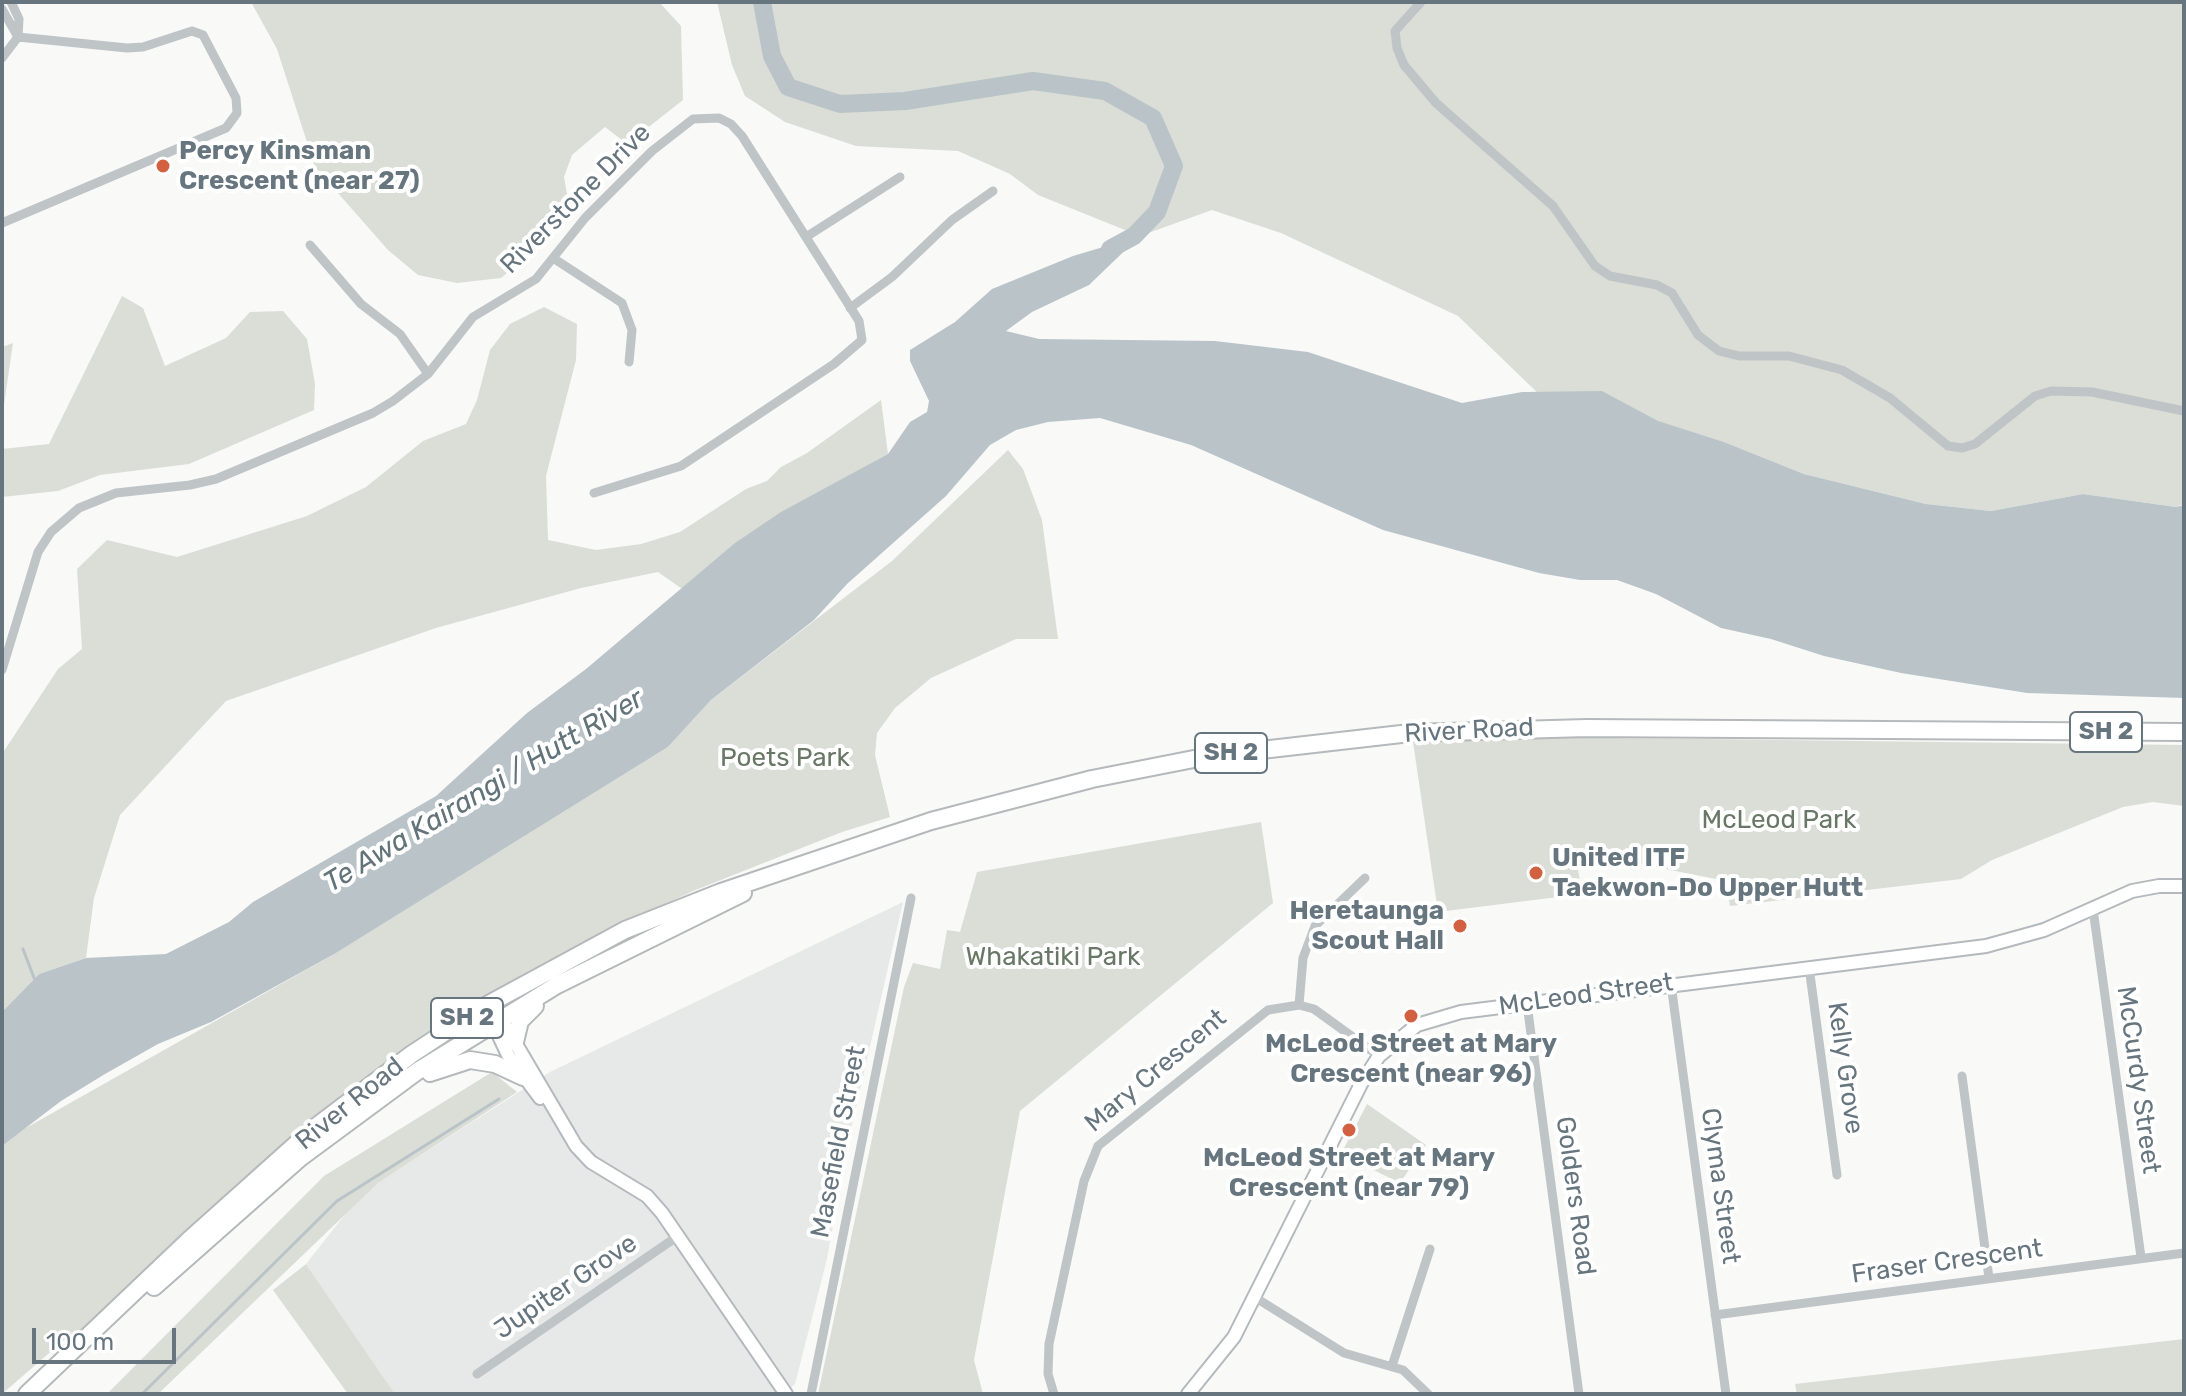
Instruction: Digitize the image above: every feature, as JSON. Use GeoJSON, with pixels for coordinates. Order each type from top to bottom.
{"type":"FeatureCollection","features":[{"type":"Feature","properties":{"kind":"highway","name":"River Road"},"geometry":{"type":"LineString","coordinates":[[27,1394],[177,1250],[292,1150],[375,1081],[485,1006],[625,930],[721,892],[773,877],[875,838],[1040,791],[1209,756],[1339,739],[1556,728],[2184,732]]}},
{"type":"Feature","properties":{"kind":"highway","name":"River Road"},"geometry":{"type":"LineString","coordinates":[[38,1394],[213,1233],[383,1096],[493,1023],[570,978],[773,877]]}},
{"type":"Feature","properties":{"kind":"highway"},"geometry":{"type":"LineString","coordinates":[[292,1150],[472,1026],[493,1023],[496,1013],[504,1005],[660,918]]}},
{"type":"Feature","properties":{"kind":"highway"},"geometry":{"type":"LineString","coordinates":[[515,1042],[520,1021],[526,1012],[628,949]]}},
{"type":"Feature","properties":{"kind":"highway"},"geometry":{"type":"LineString","coordinates":[[291,1168],[447,1065],[482,1061],[523,1077]]}},
{"type":"Feature","properties":{"kind":"street"},"geometry":{"type":"LineString","coordinates":[[2,58],[18,37],[19,19],[11,2]]}},
{"type":"Feature","properties":{"kind":"street"},"geometry":{"type":"LineString","coordinates":[[1421,2],[1395,31],[1397,48],[1404,65],[1436,103],[1553,206],[1595,266],[1610,276],[1657,285],[1672,293],[1698,335],[1719,351],[1739,356],[1789,356],[1842,370],[1890,398],[1948,446],[1962,448],[1975,444],[2035,396],[2051,391],[2092,392],[2184,411]]}},
{"type":"Feature","properties":{"kind":"street"},"geometry":{"type":"LineString","coordinates":[[2,9],[18,37]]}},
{"type":"Feature","properties":{"kind":"street"},"geometry":{"type":"LineString","coordinates":[[2,223],[226,128],[237,113],[236,98],[203,35],[192,31],[174,34],[143,47],[127,48],[18,37]]}},
{"type":"Feature","properties":{"kind":"street","name":"Riverstone Drive"},"geometry":{"type":"LineString","coordinates":[[2,670],[38,552],[51,532],[79,508],[116,493],[216,479],[373,413],[428,374],[473,317],[526,287],[585,218],[643,158],[683,126],[703,116],[724,120],[736,128],[806,237],[861,326],[862,340],[834,364],[681,466],[594,493]]}},
{"type":"Feature","properties":{"kind":"street"},"geometry":{"type":"LineString","coordinates":[[806,237],[900,177]]}},
{"type":"Feature","properties":{"kind":"street"},"geometry":{"type":"LineString","coordinates":[[850,308],[892,277],[952,220],[993,191]]}},
{"type":"Feature","properties":{"kind":"street"},"geometry":{"type":"LineString","coordinates":[[310,245],[361,304],[400,334],[428,374]]}},
{"type":"Feature","properties":{"kind":"street"},"geometry":{"type":"LineString","coordinates":[[553,258],[622,303],[632,330],[629,362]]}},
{"type":"Feature","properties":{"kind":"street"},"geometry":{"type":"LineString","coordinates":[[1365,878],[1315,926],[1303,958],[1299,1005],[1330,1017],[1379,1056]]}},
{"type":"Feature","properties":{"kind":"street","name":"McLeod Street"},"geometry":{"type":"LineString","coordinates":[[1188,1394],[1223,1354],[1256,1298],[1361,1084],[1379,1056],[1402,1034],[1436,1018],[1527,1004],[1986,946],[2016,939],[2132,891],[2184,886]]}},
{"type":"Feature","properties":{"kind":"street","name":"Masefield Street"},"geometry":{"type":"LineString","coordinates":[[811,1394],[911,898]]}},
{"type":"Feature","properties":{"kind":"street","name":"McCurdy Street"},"geometry":{"type":"LineString","coordinates":[[2093,909],[2141,1257]]}},
{"type":"Feature","properties":{"kind":"street","name":"Kelly Grove"},"geometry":{"type":"LineString","coordinates":[[1809,967],[1837,1175]]}},
{"type":"Feature","properties":{"kind":"street","name":"Clyma Street"},"geometry":{"type":"LineString","coordinates":[[1671,984],[1726,1394]]}},
{"type":"Feature","properties":{"kind":"street","name":"Golders Road"},"geometry":{"type":"LineString","coordinates":[[1527,1004],[1579,1394]]}},
{"type":"Feature","properties":{"kind":"street","name":"Mary Crescent"},"geometry":{"type":"LineString","coordinates":[[1054,1394],[1048,1374],[1049,1344],[1084,1181],[1093,1153],[1112,1132],[1248,1023],[1268,1010],[1299,1005]]}},
{"type":"Feature","properties":{"kind":"street"},"geometry":{"type":"LineString","coordinates":[[562,1125],[506,1027],[493,1023],[495,1034],[523,1077],[591,1162],[651,1200],[786,1394]]}},
{"type":"Feature","properties":{"kind":"street"},"geometry":{"type":"LineString","coordinates":[[1962,1076],[1989,1278]]}},
{"type":"Feature","properties":{"kind":"street","name":"Jupiter Grove"},"geometry":{"type":"LineString","coordinates":[[477,1374],[678,1236]]}},
{"type":"Feature","properties":{"kind":"street"},"geometry":{"type":"LineString","coordinates":[[1392,1366],[1430,1249]]}},
{"type":"Feature","properties":{"kind":"street","name":"Fraser Crescent"},"geometry":{"type":"LineString","coordinates":[[1715,1315],[2184,1253]]}},
{"type":"Feature","properties":{"kind":"street"},"geometry":{"type":"LineString","coordinates":[[1256,1298],[1344,1353],[1392,1366],[1413,1376],[1428,1394]]}},
{"type":"Feature","properties":{"kind":"shaded area"},"geometry":{"type":"Polygon","coordinates":[[[903,902],[847,1147],[827,1259],[795,1384],[783,1394],[395,1394],[306,1264],[362,1193],[550,1072],[903,902]]]}},
{"type":"Feature","properties":{"kind":"green space"},"geometry":{"type":"Polygon","coordinates":[[[251,2],[659,2],[681,26],[683,100],[627,144],[605,127],[572,155],[564,177],[568,200],[549,221],[537,248],[501,278],[457,283],[418,275],[388,250],[315,167],[277,49],[251,2]]]}},
{"type":"Feature","properties":{"kind":"green space"},"geometry":{"type":"Polygon","coordinates":[[[717,2],[2184,2],[2184,504],[2176,507],[2083,494],[1991,511],[1926,504],[1804,474],[1724,442],[1610,407],[1543,398],[1458,316],[1281,233],[1212,210],[1140,236],[1038,195],[1010,174],[958,151],[856,146],[785,122],[745,96],[732,65],[717,2]]]}},
{"type":"Feature","properties":{"kind":"green space"},"geometry":{"type":"Polygon","coordinates":[[[122,296],[143,308],[165,366],[226,338],[250,312],[283,311],[307,339],[315,384],[314,410],[189,464],[100,475],[58,491],[2,497],[2,449],[49,444],[122,296]]]}},
{"type":"Feature","properties":{"kind":"green space"},"geometry":{"type":"Polygon","coordinates":[[[544,307],[577,324],[576,360],[546,476],[548,540],[596,550],[641,544],[680,532],[746,489],[767,481],[781,467],[807,453],[881,400],[888,454],[829,487],[688,593],[658,572],[581,588],[436,628],[226,701],[120,815],[94,898],[86,958],[39,974],[2,1012],[2,754],[58,669],[82,649],[77,569],[107,540],[177,557],[307,516],[366,487],[423,441],[466,424],[477,400],[490,350],[510,324],[544,307]]]}},
{"type":"Feature","properties":{"kind":"green space"},"geometry":{"type":"Polygon","coordinates":[[[13,343],[2,418],[2,347],[13,343]]]}},
{"type":"Feature","properties":{"kind":"green space","name":"Poets Park"},"geometry":{"type":"Polygon","coordinates":[[[1008,450],[1023,469],[1042,520],[1058,639],[1016,639],[931,678],[895,708],[877,733],[875,755],[890,817],[842,832],[693,891],[611,929],[527,972],[431,1030],[369,1075],[238,1183],[77,1334],[63,1341],[2,1394],[2,1145],[24,1129],[336,953],[668,747],[711,700],[892,561],[1008,450]]]}},
{"type":"Feature","properties":{"kind":"green space","name":"McLeod Park"},"geometry":{"type":"Polygon","coordinates":[[[1539,737],[2184,745],[2184,806],[2153,802],[2123,807],[1992,860],[1961,879],[1730,906],[1726,881],[1575,851],[1582,894],[1438,912],[1413,742],[1539,737]]]}},
{"type":"Feature","properties":{"kind":"green space","name":"Whakatiki Park"},"geometry":{"type":"Polygon","coordinates":[[[1261,822],[1273,903],[1020,1111],[974,1360],[983,1394],[818,1394],[904,987],[913,963],[940,969],[947,930],[960,932],[977,872],[1261,822]]]}},
{"type":"Feature","properties":{"kind":"green space"},"geometry":{"type":"Polygon","coordinates":[[[492,1072],[517,1092],[378,1183],[158,1394],[107,1394],[324,1176],[492,1072]]]}},
{"type":"Feature","properties":{"kind":"green space"},"geometry":{"type":"Polygon","coordinates":[[[1367,1104],[1426,1145],[1400,1183],[1341,1154],[1367,1104]]]}},
{"type":"Feature","properties":{"kind":"green space"},"geometry":{"type":"Polygon","coordinates":[[[306,1264],[395,1394],[348,1394],[273,1290],[306,1264]]]}},
{"type":"Feature","properties":{"kind":"green space"},"geometry":{"type":"Polygon","coordinates":[[[2184,1339],[2184,1394],[1797,1394],[1795,1384],[2184,1339]]]}},
{"type":"Feature","properties":{"kind":"water","name":"Te Awa Kairangi / Hutt River"},"geometry":{"type":"Polygon","coordinates":[[[1140,236],[1089,285],[1032,312],[1006,331],[1039,339],[1215,341],[1308,352],[1462,403],[1522,392],[1602,391],[1658,421],[1724,442],[1804,474],[1926,504],[1991,511],[2083,494],[2176,507],[2184,505],[2184,698],[2027,693],[1901,673],[1824,656],[1771,639],[1721,628],[1656,594],[1617,580],[1580,580],[1539,573],[1383,530],[1191,445],[1100,418],[1048,422],[1016,430],[990,445],[946,496],[847,584],[814,620],[711,700],[668,747],[336,953],[211,1022],[158,1044],[105,1074],[61,1101],[2,1146],[2,1012],[39,974],[86,958],[166,954],[229,922],[253,902],[436,796],[527,713],[586,669],[735,543],[781,512],[888,454],[910,422],[927,412],[929,401],[910,361],[910,350],[955,322],[992,289],[1073,256],[1140,236]]]}},
{"type":"Feature","properties":{"kind":"waterway"},"geometry":{"type":"LineString","coordinates":[[762,2],[772,56],[788,87],[840,104],[905,101],[1033,81],[1105,91],[1153,118],[1174,166],[1157,212],[1134,236],[1110,249]]}},
{"type":"Feature","properties":{"kind":"waterway"},"geometry":{"type":"LineString","coordinates":[[23,949],[36,983]]}},
{"type":"Feature","properties":{"kind":"waterway"},"geometry":{"type":"LineString","coordinates":[[142,1394],[337,1201],[499,1099]]}},
{"type":"Feature","properties":{"kind":"place","name":"Percy Kinsman Crescent (near 27)"},"geometry":{"type":"Point","coordinates":[163,166]}},
{"type":"Feature","properties":{"kind":"place","name":"United ITF Taekwon-Do Upper Hutt"},"geometry":{"type":"Point","coordinates":[1536,873]}},
{"type":"Feature","properties":{"kind":"place","name":"Heretaunga Scout Hall"},"geometry":{"type":"Point","coordinates":[1460,926]}},
{"type":"Feature","properties":{"kind":"place","name":"McLeod Street at Mary Crescent (near 96)"},"geometry":{"type":"Point","coordinates":[1411,1016]}},
{"type":"Feature","properties":{"kind":"place","name":"McLeod Street at Mary Crescent (near 79)"},"geometry":{"type":"Point","coordinates":[1349,1130]}}]}
